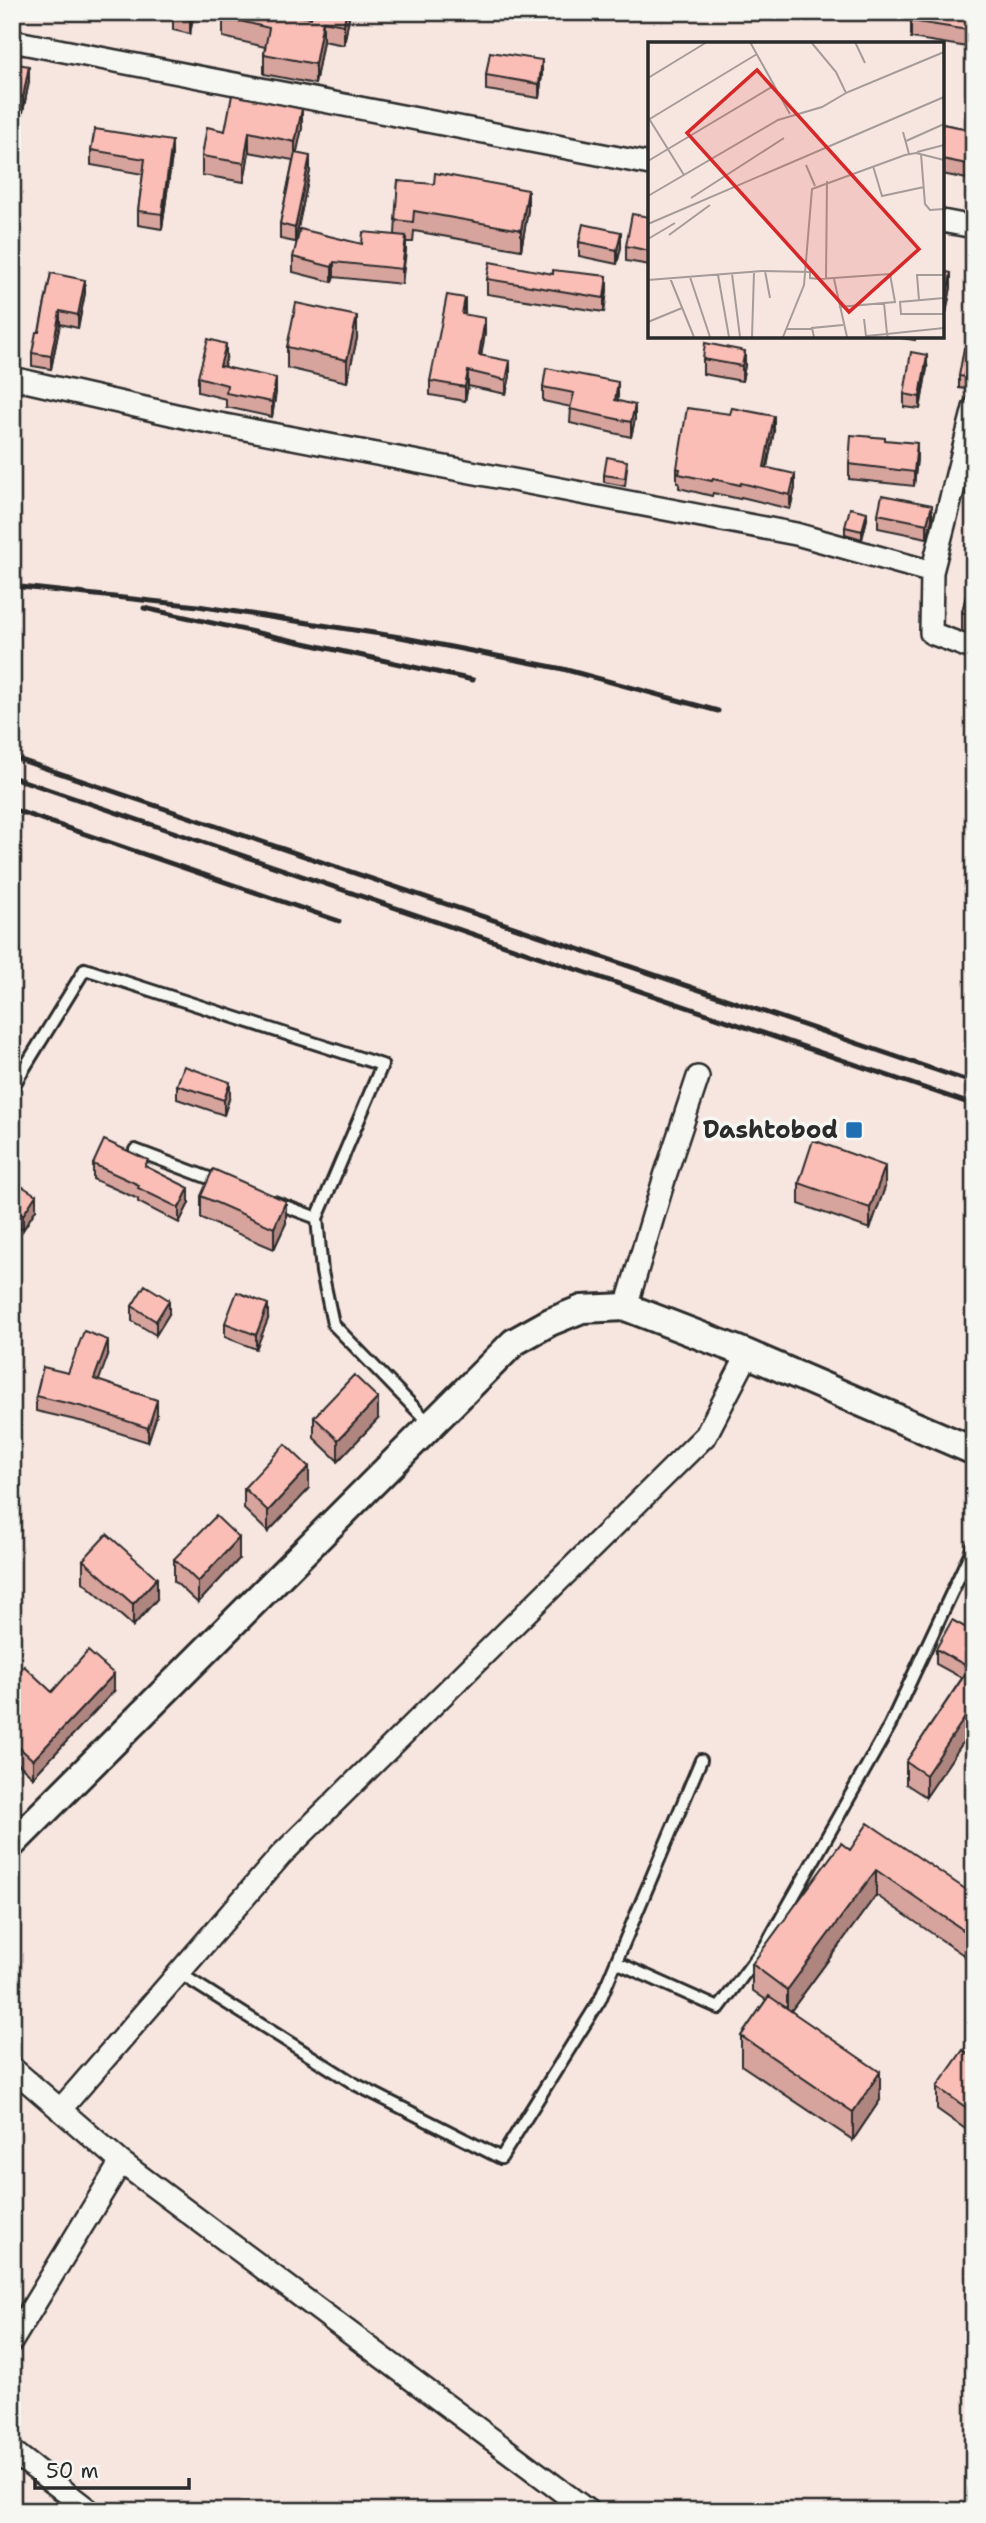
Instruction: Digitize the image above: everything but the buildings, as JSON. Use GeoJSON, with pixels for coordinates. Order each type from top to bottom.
{"type":"FeatureCollection","features":[{"type":"Feature","properties":{"kind":"street"},"geometry":{"type":"LineString","coordinates":[[12,41],[648,164]]}},
{"type":"Feature","properties":{"kind":"street"},"geometry":{"type":"LineString","coordinates":[[944,221],[974,227]]}},
{"type":"Feature","properties":{"kind":"street"},"geometry":{"type":"LineString","coordinates":[[12,378],[193,419],[796,534],[932,572]]}},
{"type":"Feature","properties":{"kind":"street"},"geometry":{"type":"LineString","coordinates":[[974,408],[932,572],[931,633],[974,649]]}},
{"type":"Feature","properties":{"kind":"street"},"geometry":{"type":"LineString","coordinates":[[626,1307],[666,1172],[698,1077]]}},
{"type":"Feature","properties":{"kind":"street"},"geometry":{"type":"LineString","coordinates":[[12,1844],[514,1342],[550,1322],[582,1309],[626,1307],[748,1354],[974,1451]]}},
{"type":"Feature","properties":{"kind":"street"},"geometry":{"type":"LineString","coordinates":[[61,2110],[281,1855],[706,1435],[748,1354]]}},
{"type":"Feature","properties":{"kind":"street"},"geometry":{"type":"LineString","coordinates":[[12,2068],[121,2162],[588,2511]]}},
{"type":"Feature","properties":{"kind":"street"},"geometry":{"type":"LineString","coordinates":[[12,2341],[121,2162]]}},
{"type":"Feature","properties":{"kind":"street"},"geometry":{"type":"LineString","coordinates":[[12,2451],[90,2511]]}},
{"type":"Feature","properties":{"kind":"lane"},"geometry":{"type":"LineString","coordinates":[[12,1087],[85,969],[382,1065],[317,1218],[322,1272],[334,1324],[431,1425]]}},
{"type":"Feature","properties":{"kind":"lane"},"geometry":{"type":"LineString","coordinates":[[135,1150],[239,1189]]}},
{"type":"Feature","properties":{"kind":"lane"},"geometry":{"type":"LineString","coordinates":[[265,1198],[317,1218]]}},
{"type":"Feature","properties":{"kind":"lane"},"geometry":{"type":"LineString","coordinates":[[616,1962],[719,2008],[766,1945],[890,1725],[974,1545]]}},
{"type":"Feature","properties":{"kind":"lane"},"geometry":{"type":"LineString","coordinates":[[179,1973],[355,2084],[501,2158],[600,2000],[701,1760]]}},
{"type":"Feature","properties":{"kind":"railway"},"geometry":{"type":"LineString","coordinates":[[12,586],[198,606],[400,637],[563,669],[718,711]]}},
{"type":"Feature","properties":{"kind":"railway"},"geometry":{"type":"LineString","coordinates":[[144,608],[473,680]]}},
{"type":"Feature","properties":{"kind":"railway"},"geometry":{"type":"LineString","coordinates":[[12,757],[974,1083]]}},
{"type":"Feature","properties":{"kind":"railway"},"geometry":{"type":"LineString","coordinates":[[12,777],[974,1105]]}},
{"type":"Feature","properties":{"kind":"railway"},"geometry":{"type":"LineString","coordinates":[[12,809],[339,921]]}},
{"type":"Feature","properties":{"kind":"place","name":"Dashtobod"},"geometry":{"type":"Point","coordinates":[854,1130]}}]}
